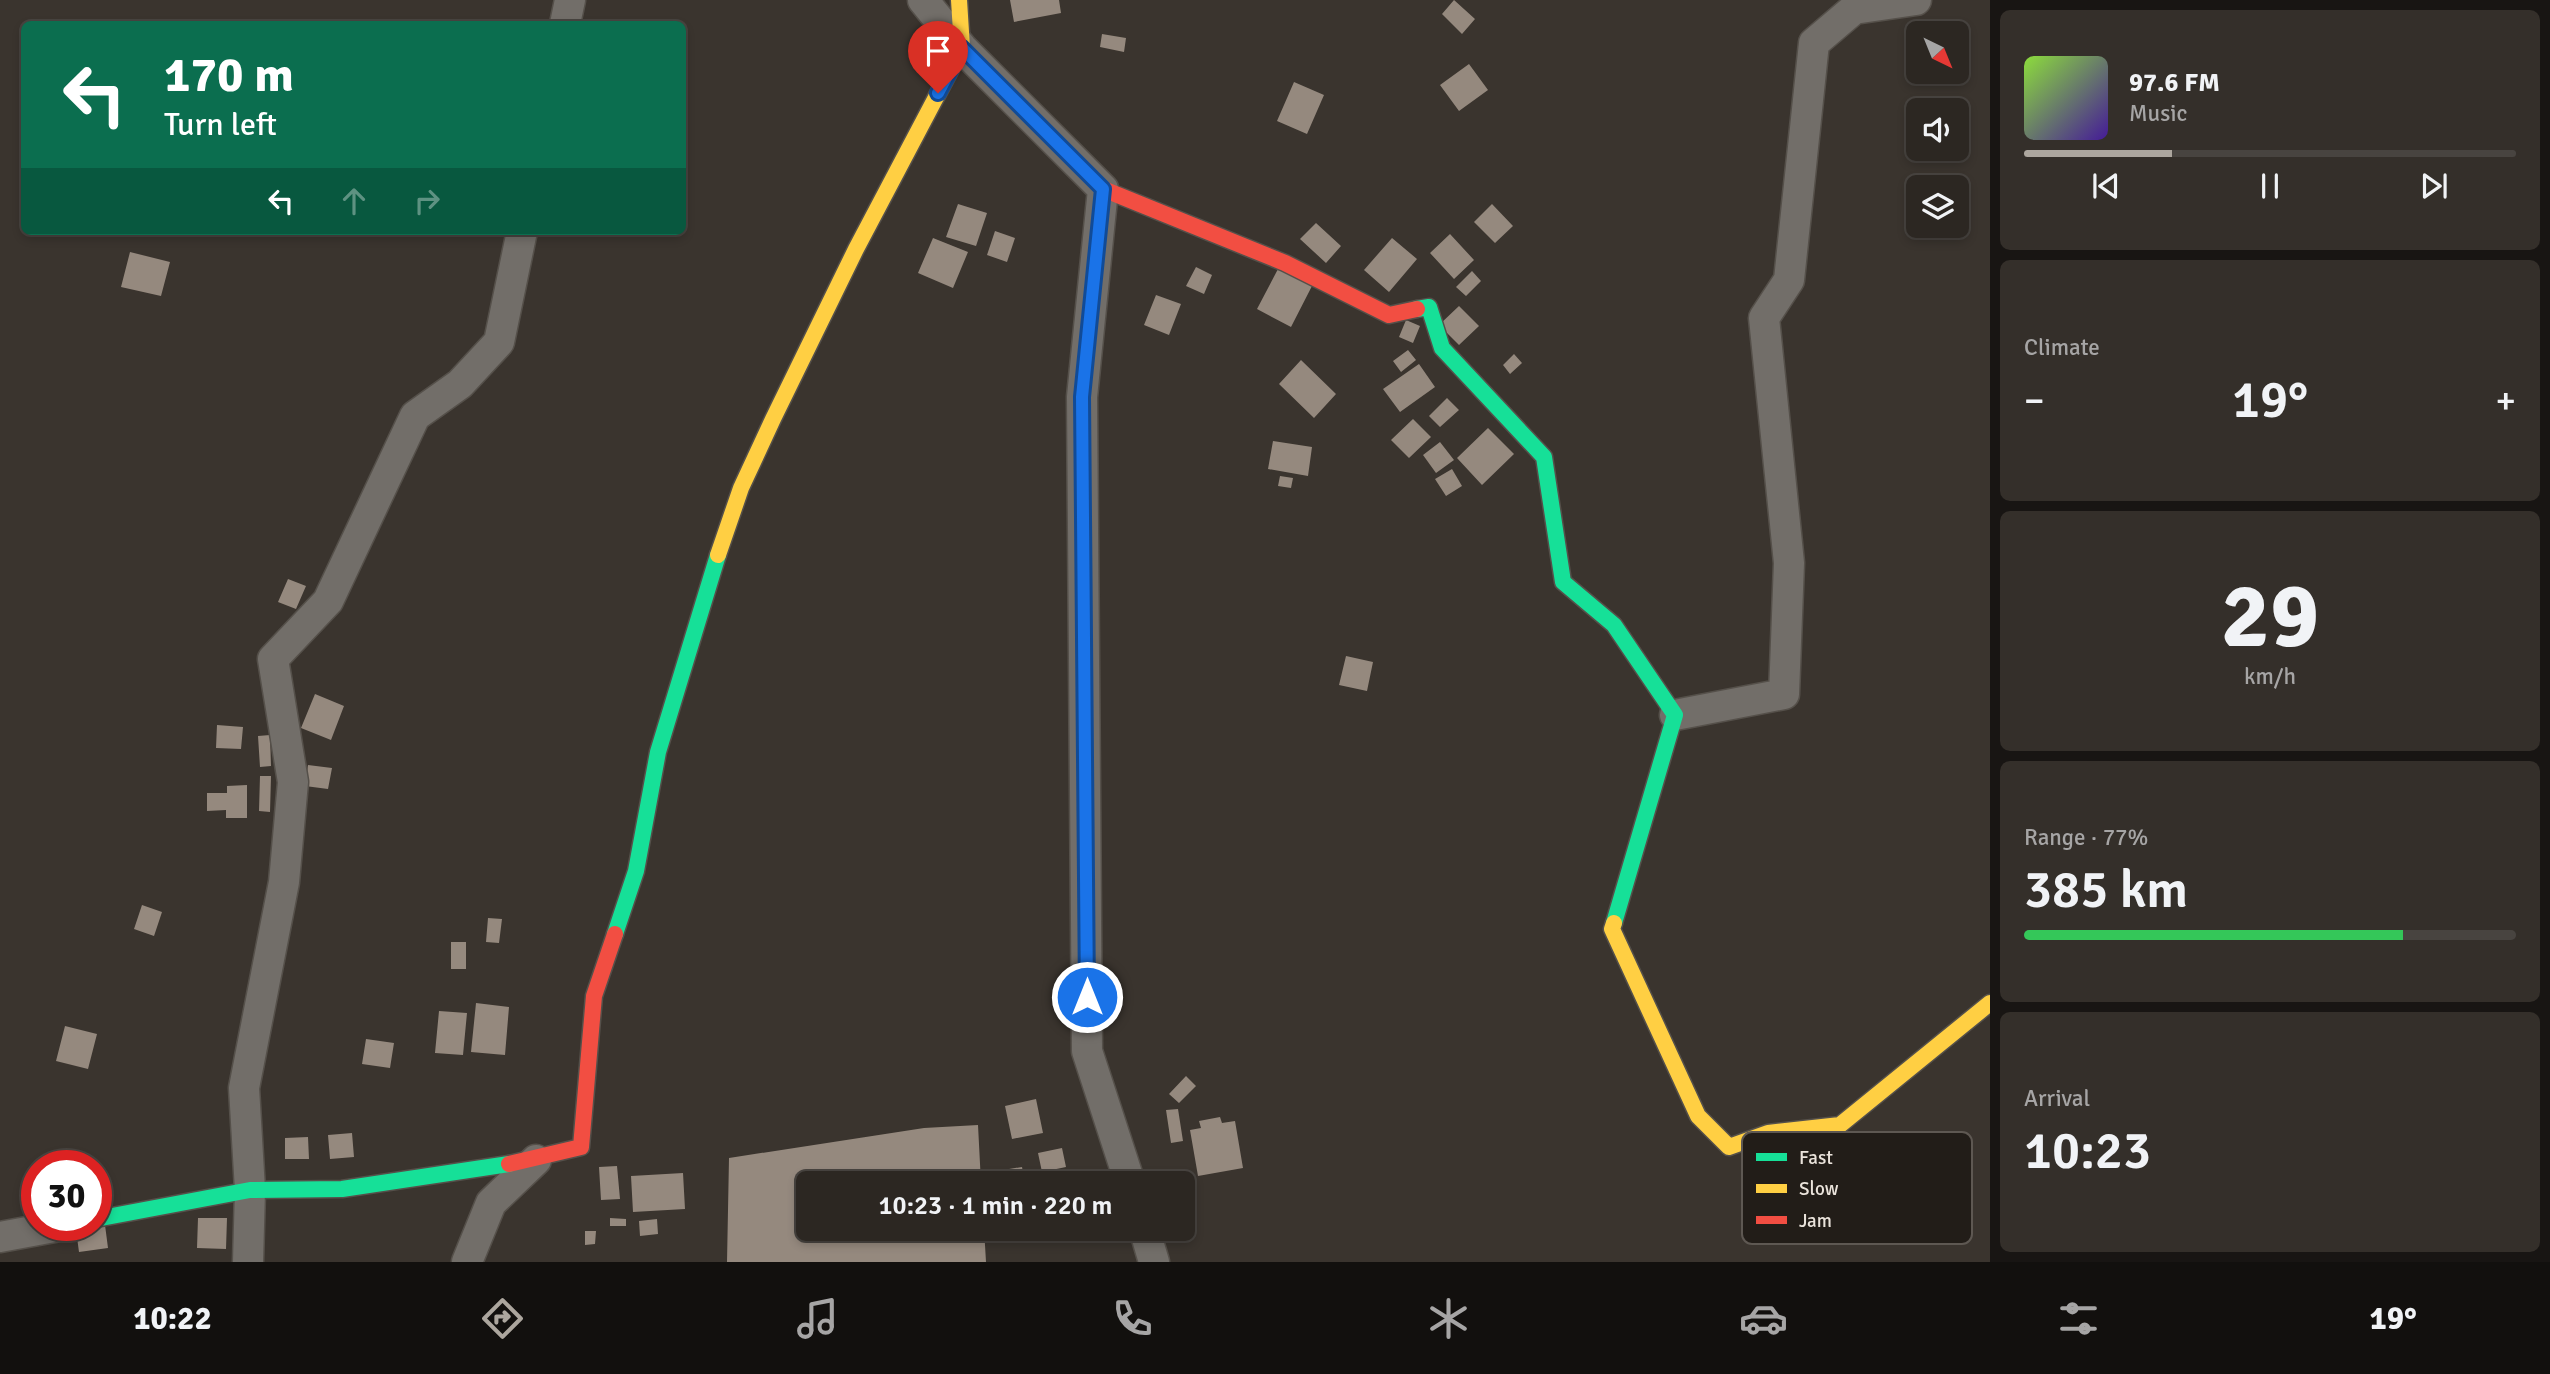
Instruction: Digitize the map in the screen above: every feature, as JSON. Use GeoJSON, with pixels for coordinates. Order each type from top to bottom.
{"type":"FeatureCollection","features":[{"type":"Feature","properties":{"kind":"street"},"geometry":{"type":"LineString","coordinates":[[566,21],[570,0]]}},
{"type":"Feature","properties":{"kind":"street"},"geometry":{"type":"LineString","coordinates":[[923,0],[962,48],[1103,189],[1285,263],[1389,315],[1429,307],[1442,348],[1544,457],[1563,582],[1614,625],[1675,715]]}},
{"type":"Feature","properties":{"kind":"street"},"geometry":{"type":"LineString","coordinates":[[112,1216],[250,1190],[342,1189],[537,1160],[581,1147],[594,996],[636,871],[658,752],[716,560],[741,488],[856,249],[962,48],[959,0]]}},
{"type":"Feature","properties":{"kind":"street"},"geometry":{"type":"LineString","coordinates":[[1675,715],[1784,694],[1789,564],[1764,318],[1789,280],[1814,43],[1854,9],[1916,0]]}},
{"type":"Feature","properties":{"kind":"street"},"geometry":{"type":"LineString","coordinates":[[1103,189],[1082,397],[1087,1051],[1126,1171]]}},
{"type":"Feature","properties":{"kind":"street"},"geometry":{"type":"LineString","coordinates":[[248,1262],[250,1190],[244,1088],[284,882],[293,782],[273,659],[328,601],[415,416],[460,384],[499,342],[521,235]]}},
{"type":"Feature","properties":{"kind":"street"},"geometry":{"type":"LineString","coordinates":[[1675,715],[1612,929],[1698,1116],[1729,1147],[1742,1142]]}},
{"type":"Feature","properties":{"kind":"street"},"geometry":{"type":"LineString","coordinates":[[1777,1132],[1840,1125],[1990,1003]]}},
{"type":"Feature","properties":{"kind":"street"},"geometry":{"type":"LineString","coordinates":[[467,1262],[491,1203],[537,1160]]}},
{"type":"Feature","properties":{"kind":"street"},"geometry":{"type":"LineString","coordinates":[[0,1237],[21,1233]]}},
{"type":"Feature","properties":{"kind":"street"},"geometry":{"type":"LineString","coordinates":[[1148,1241],[1154,1262]]}},
{"type":"Feature","properties":{"kind":"building"},"geometry":{"type":"Polygon","coordinates":[[[1010,0],[1059,0],[1061,13],[1014,22],[1010,0]]]}},
{"type":"Feature","properties":{"kind":"building"},"geometry":{"type":"Polygon","coordinates":[[[1454,0],[1475,19],[1462,34],[1442,14],[1454,0]]]}},
{"type":"Feature","properties":{"kind":"building"},"geometry":{"type":"Polygon","coordinates":[[[1102,34],[1126,38],[1124,52],[1100,47],[1102,34]]]}},
{"type":"Feature","properties":{"kind":"building"},"geometry":{"type":"Polygon","coordinates":[[[1469,64],[1488,90],[1459,111],[1440,85],[1469,64]]]}},
{"type":"Feature","properties":{"kind":"building"},"geometry":{"type":"Polygon","coordinates":[[[1294,82],[1324,95],[1307,134],[1277,121],[1294,82]]]}},
{"type":"Feature","properties":{"kind":"building"},"geometry":{"type":"Polygon","coordinates":[[[958,204],[987,213],[976,246],[946,237],[958,204]]]}},
{"type":"Feature","properties":{"kind":"building"},"geometry":{"type":"Polygon","coordinates":[[[1492,204],[1513,226],[1495,243],[1474,222],[1492,204]]]}},
{"type":"Feature","properties":{"kind":"building"},"geometry":{"type":"Polygon","coordinates":[[[1316,223],[1341,246],[1326,263],[1300,239],[1316,223]]]}},
{"type":"Feature","properties":{"kind":"building"},"geometry":{"type":"Polygon","coordinates":[[[995,231],[1015,238],[1007,262],[987,255],[995,231]]]}},
{"type":"Feature","properties":{"kind":"building"},"geometry":{"type":"Polygon","coordinates":[[[1450,234],[1474,260],[1454,279],[1430,253],[1450,234]]]}},
{"type":"Feature","properties":{"kind":"building"},"geometry":{"type":"Polygon","coordinates":[[[933,238],[968,252],[953,288],[918,273],[933,238]]]}},
{"type":"Feature","properties":{"kind":"building"},"geometry":{"type":"Polygon","coordinates":[[[1392,238],[1417,259],[1389,292],[1364,270],[1392,238]]]}},
{"type":"Feature","properties":{"kind":"building"},"geometry":{"type":"Polygon","coordinates":[[[130,252],[170,262],[161,296],[121,287],[130,252]]]}},
{"type":"Feature","properties":{"kind":"building"},"geometry":{"type":"Polygon","coordinates":[[[1196,267],[1212,275],[1204,294],[1186,286],[1196,267]]]}},
{"type":"Feature","properties":{"kind":"building"},"geometry":{"type":"Polygon","coordinates":[[[1278,269],[1312,286],[1291,327],[1257,309],[1278,269]]]}},
{"type":"Feature","properties":{"kind":"building"},"geometry":{"type":"Polygon","coordinates":[[[1472,271],[1481,281],[1466,296],[1456,287],[1472,271]]]}},
{"type":"Feature","properties":{"kind":"building"},"geometry":{"type":"Polygon","coordinates":[[[1156,295],[1181,304],[1169,335],[1144,325],[1156,295]]]}},
{"type":"Feature","properties":{"kind":"building"},"geometry":{"type":"Polygon","coordinates":[[[1459,306],[1479,326],[1459,345],[1439,325],[1459,306]]]}},
{"type":"Feature","properties":{"kind":"building"},"geometry":{"type":"Polygon","coordinates":[[[1406,320],[1420,326],[1413,343],[1399,337],[1406,320]]]}},
{"type":"Feature","properties":{"kind":"building"},"geometry":{"type":"Polygon","coordinates":[[[1408,350],[1416,360],[1401,372],[1393,361],[1408,350]]]}},
{"type":"Feature","properties":{"kind":"building"},"geometry":{"type":"Polygon","coordinates":[[[1514,354],[1522,363],[1510,374],[1503,365],[1514,354]]]}},
{"type":"Feature","properties":{"kind":"building"},"geometry":{"type":"Polygon","coordinates":[[[1301,360],[1336,394],[1314,418],[1279,384],[1301,360]]]}},
{"type":"Feature","properties":{"kind":"building"},"geometry":{"type":"Polygon","coordinates":[[[1419,364],[1435,387],[1400,412],[1383,389],[1419,364]]]}},
{"type":"Feature","properties":{"kind":"building"},"geometry":{"type":"Polygon","coordinates":[[[1447,398],[1459,410],[1440,427],[1429,416],[1447,398]]]}},
{"type":"Feature","properties":{"kind":"building"},"geometry":{"type":"Polygon","coordinates":[[[1413,419],[1431,437],[1409,458],[1391,440],[1413,419]]]}},
{"type":"Feature","properties":{"kind":"building"},"geometry":{"type":"Polygon","coordinates":[[[1488,428],[1514,454],[1482,485],[1457,458],[1488,428]]]}},
{"type":"Feature","properties":{"kind":"building"},"geometry":{"type":"Polygon","coordinates":[[[1273,441],[1312,447],[1308,476],[1268,469],[1273,441]]]}},
{"type":"Feature","properties":{"kind":"building"},"geometry":{"type":"Polygon","coordinates":[[[1440,442],[1454,460],[1436,473],[1423,455],[1440,442]]]}},
{"type":"Feature","properties":{"kind":"building"},"geometry":{"type":"Polygon","coordinates":[[[1452,469],[1462,486],[1446,496],[1435,479],[1452,469]]]}},
{"type":"Feature","properties":{"kind":"building"},"geometry":{"type":"Polygon","coordinates":[[[1280,476],[1293,478],[1291,488],[1278,486],[1280,476]]]}},
{"type":"Feature","properties":{"kind":"building"},"geometry":{"type":"Polygon","coordinates":[[[288,579],[306,586],[296,609],[278,602],[288,579]]]}},
{"type":"Feature","properties":{"kind":"building"},"geometry":{"type":"Polygon","coordinates":[[[1346,656],[1373,662],[1367,691],[1339,685],[1346,656]]]}},
{"type":"Feature","properties":{"kind":"building"},"geometry":{"type":"Polygon","coordinates":[[[315,694],[344,706],[331,740],[301,728],[315,694]]]}},
{"type":"Feature","properties":{"kind":"building"},"geometry":{"type":"Polygon","coordinates":[[[217,725],[243,727],[241,749],[216,748],[217,725]]]}},
{"type":"Feature","properties":{"kind":"building"},"geometry":{"type":"Polygon","coordinates":[[[270,735],[271,766],[260,767],[258,736],[270,735]]]}},
{"type":"Feature","properties":{"kind":"building"},"geometry":{"type":"Polygon","coordinates":[[[308,765],[332,768],[328,789],[305,786],[308,765]]]}},
{"type":"Feature","properties":{"kind":"building"},"geometry":{"type":"Polygon","coordinates":[[[260,776],[271,776],[270,812],[259,811],[260,776]]]}},
{"type":"Feature","properties":{"kind":"building"},"geometry":{"type":"Polygon","coordinates":[[[247,785],[247,818],[226,818],[226,810],[207,811],[207,793],[227,793],[227,786],[247,785]]]}},
{"type":"Feature","properties":{"kind":"building"},"geometry":{"type":"Polygon","coordinates":[[[142,905],[162,912],[154,936],[134,929],[142,905]]]}},
{"type":"Feature","properties":{"kind":"building"},"geometry":{"type":"Polygon","coordinates":[[[488,918],[502,919],[499,943],[486,942],[488,918]]]}},
{"type":"Feature","properties":{"kind":"building"},"geometry":{"type":"Polygon","coordinates":[[[451,942],[466,942],[466,969],[451,969],[451,942]]]}},
{"type":"Feature","properties":{"kind":"building"},"geometry":{"type":"Polygon","coordinates":[[[476,1003],[509,1007],[505,1055],[471,1052],[476,1003]]]}},
{"type":"Feature","properties":{"kind":"building"},"geometry":{"type":"Polygon","coordinates":[[[439,1011],[467,1013],[463,1055],[435,1053],[439,1011]]]}},
{"type":"Feature","properties":{"kind":"building"},"geometry":{"type":"Polygon","coordinates":[[[65,1026],[97,1034],[88,1069],[56,1061],[65,1026]]]}},
{"type":"Feature","properties":{"kind":"building"},"geometry":{"type":"Polygon","coordinates":[[[366,1039],[394,1043],[390,1068],[362,1064],[366,1039]]]}},
{"type":"Feature","properties":{"kind":"building"},"geometry":{"type":"Polygon","coordinates":[[[1186,1076],[1196,1086],[1179,1103],[1169,1094],[1186,1076]]]}},
{"type":"Feature","properties":{"kind":"building"},"geometry":{"type":"Polygon","coordinates":[[[1036,1099],[1043,1133],[1012,1139],[1005,1106],[1036,1099]]]}},
{"type":"Feature","properties":{"kind":"building"},"geometry":{"type":"Polygon","coordinates":[[[1178,1109],[1183,1141],[1171,1143],[1166,1110],[1178,1109]]]}},
{"type":"Feature","properties":{"kind":"building"},"geometry":{"type":"Polygon","coordinates":[[[1220,1117],[1222,1123],[1235,1121],[1243,1168],[1198,1176],[1190,1130],[1201,1128],[1199,1121],[1220,1117]]]}},
{"type":"Feature","properties":{"kind":"building"},"geometry":{"type":"Polygon","coordinates":[[[978,1125],[980,1171],[796,1171],[796,1241],[985,1241],[986,1262],[727,1262],[729,1158],[924,1128],[978,1125]]]}},
{"type":"Feature","properties":{"kind":"building"},"geometry":{"type":"Polygon","coordinates":[[[352,1133],[354,1157],[330,1159],[328,1135],[352,1133]]]}},
{"type":"Feature","properties":{"kind":"building"},"geometry":{"type":"Polygon","coordinates":[[[308,1137],[309,1159],[285,1159],[285,1138],[308,1137]]]}},
{"type":"Feature","properties":{"kind":"building"},"geometry":{"type":"Polygon","coordinates":[[[1062,1148],[1066,1167],[1042,1171],[1038,1153],[1062,1148]]]}},
{"type":"Feature","properties":{"kind":"building"},"geometry":{"type":"Polygon","coordinates":[[[617,1166],[620,1199],[601,1200],[599,1167],[617,1166]]]}},
{"type":"Feature","properties":{"kind":"building"},"geometry":{"type":"Polygon","coordinates":[[[1022,1167],[1023,1171],[1009,1171],[1022,1167]]]}},
{"type":"Feature","properties":{"kind":"building"},"geometry":{"type":"Polygon","coordinates":[[[683,1173],[685,1209],[633,1212],[631,1176],[683,1173]]]}},
{"type":"Feature","properties":{"kind":"building"},"geometry":{"type":"Polygon","coordinates":[[[198,1218],[227,1218],[226,1249],[197,1248],[198,1218]]]}},
{"type":"Feature","properties":{"kind":"building"},"geometry":{"type":"Polygon","coordinates":[[[610,1218],[626,1219],[626,1226],[610,1226],[610,1218]]]}},
{"type":"Feature","properties":{"kind":"building"},"geometry":{"type":"Polygon","coordinates":[[[657,1219],[658,1234],[640,1236],[639,1221],[657,1219]]]}},
{"type":"Feature","properties":{"kind":"building"},"geometry":{"type":"Polygon","coordinates":[[[585,1231],[596,1231],[595,1244],[585,1245],[585,1231]]]}},
{"type":"Feature","properties":{"kind":"building"},"geometry":{"type":"Polygon","coordinates":[[[78,1241],[107,1241],[108,1248],[79,1252],[78,1241]]]}},
{"type":"Feature","properties":{"kind":"traffic: fast"},"geometry":{"type":"LineString","coordinates":[[1417,309],[1429,307],[1442,348],[1544,457],[1563,582],[1614,625],[1675,715],[1614,923]]}},
{"type":"Feature","properties":{"kind":"traffic: fast"},"geometry":{"type":"LineString","coordinates":[[615,934],[636,871],[658,752],[718,555]]}},
{"type":"Feature","properties":{"kind":"traffic: fast"},"geometry":{"type":"LineString","coordinates":[[112,1216],[250,1190],[342,1189],[509,1164]]}},
{"type":"Feature","properties":{"kind":"traffic: slow"},"geometry":{"type":"LineString","coordinates":[[718,555],[741,488],[773,419],[856,249],[962,48],[959,0]]}},
{"type":"Feature","properties":{"kind":"traffic: slow"},"geometry":{"type":"LineString","coordinates":[[1614,923],[1612,929],[1698,1116],[1729,1147],[1742,1142]]}},
{"type":"Feature","properties":{"kind":"traffic: slow"},"geometry":{"type":"LineString","coordinates":[[1777,1132],[1840,1125],[1990,1003]]}},
{"type":"Feature","properties":{"kind":"traffic: jam"},"geometry":{"type":"LineString","coordinates":[[1103,189],[1285,263],[1389,315],[1417,309]]}},
{"type":"Feature","properties":{"kind":"traffic: jam"},"geometry":{"type":"LineString","coordinates":[[509,1164],[581,1147],[594,996],[615,934]]}},
{"type":"Feature","properties":{"kind":"route"},"geometry":{"type":"LineString","coordinates":[[938,93],[962,48],[1103,189],[1082,397],[1087,997]]}}]}
